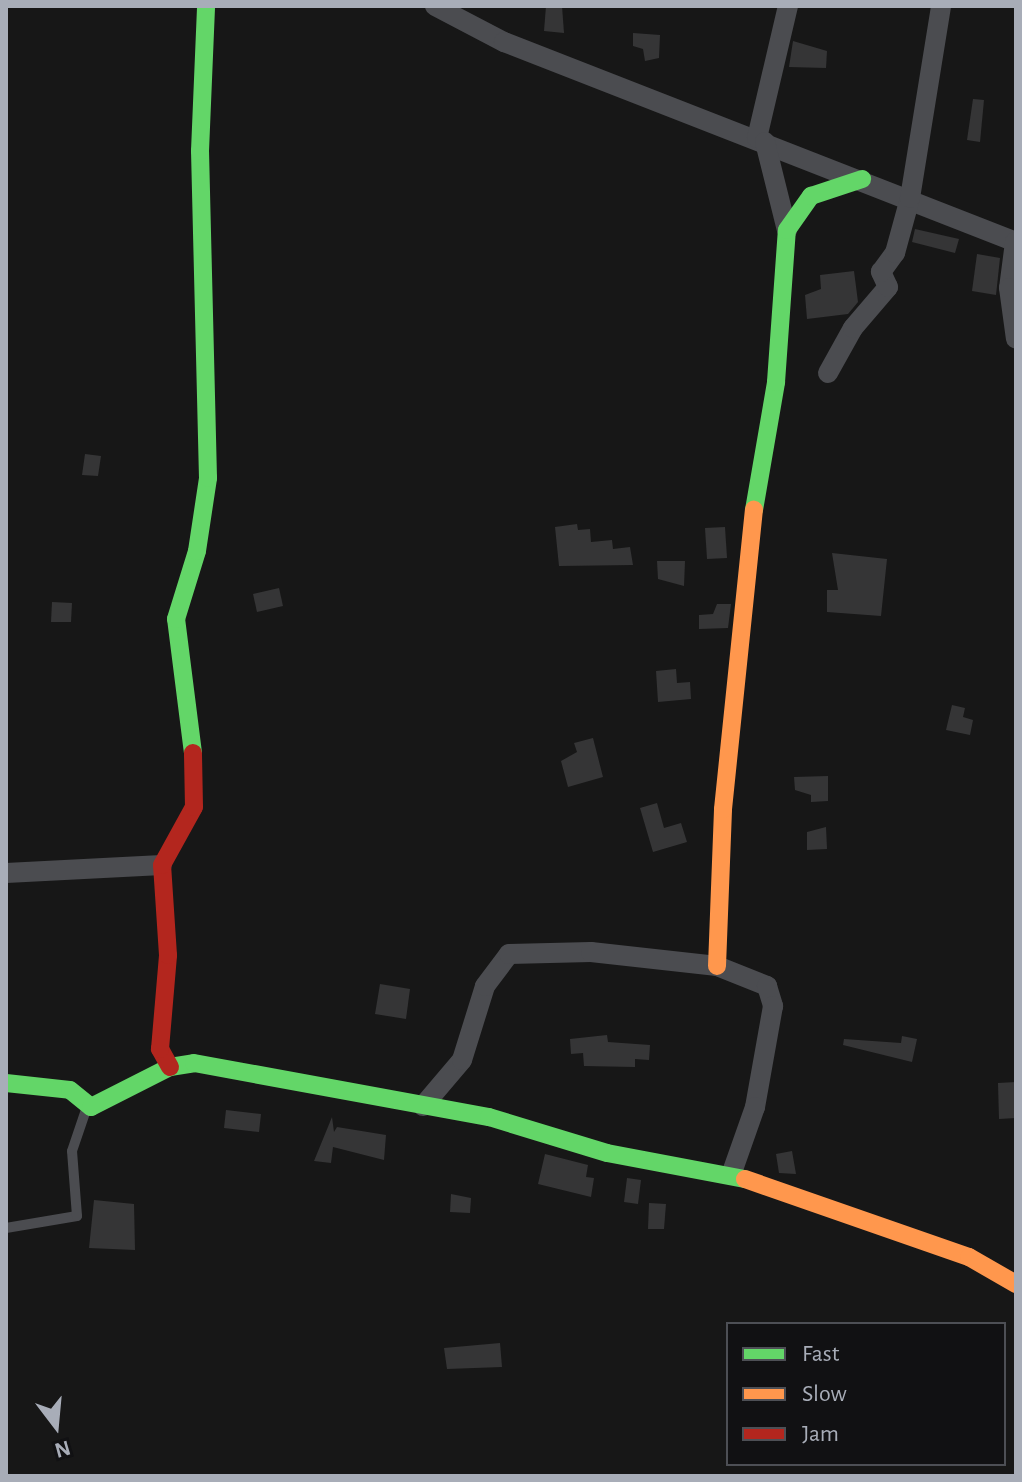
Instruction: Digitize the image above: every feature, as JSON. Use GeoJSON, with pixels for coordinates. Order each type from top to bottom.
{"type":"FeatureCollection","features":[{"type":"Feature","properties":{"kind":"street"},"geometry":{"type":"LineString","coordinates":[[170,1067],[160,1049],[168,955],[162,865],[195,797],[176,619],[197,551],[208,478],[200,151],[206,6]]}},
{"type":"Feature","properties":{"kind":"street"},"geometry":{"type":"LineString","coordinates":[[435,6],[504,42],[862,179],[1015,242],[1009,288],[1016,339]]}},
{"type":"Feature","properties":{"kind":"street"},"geometry":{"type":"LineString","coordinates":[[787,230],[761,140],[788,6]]}},
{"type":"Feature","properties":{"kind":"street"},"geometry":{"type":"LineString","coordinates":[[828,373],[853,328],[888,287],[881,272],[895,253],[910,198],[941,6]]}},
{"type":"Feature","properties":{"kind":"street"},"geometry":{"type":"LineString","coordinates":[[717,966],[723,809],[754,552],[754,484],[778,370],[787,230],[792,214],[811,196],[862,179]]}},
{"type":"Feature","properties":{"kind":"street"},"geometry":{"type":"LineString","coordinates":[[6,873],[162,865]]}},
{"type":"Feature","properties":{"kind":"street"},"geometry":{"type":"LineString","coordinates":[[423,1106],[462,1060],[485,986],[509,954],[591,952],[717,966],[767,986],[773,1006],[755,1107],[731,1175]]}},
{"type":"Feature","properties":{"kind":"street"},"geometry":{"type":"LineString","coordinates":[[6,1083],[70,1090],[87,1107],[170,1067],[194,1063],[241,1068],[489,1117],[644,1161],[731,1175],[969,1257],[1016,1284]]}},
{"type":"Feature","properties":{"kind":"lane"},"geometry":{"type":"LineString","coordinates":[[6,1228],[77,1216],[72,1151],[87,1107]]}},
{"type":"Feature","properties":{"kind":"building"},"geometry":{"type":"Polygon","coordinates":[[[546,6],[562,6],[564,33],[544,31],[546,6]]]}},
{"type":"Feature","properties":{"kind":"building"},"geometry":{"type":"Polygon","coordinates":[[[633,33],[660,35],[659,58],[645,61],[643,49],[633,46],[633,33]]]}},
{"type":"Feature","properties":{"kind":"building"},"geometry":{"type":"Polygon","coordinates":[[[793,41],[827,51],[826,68],[789,67],[793,41]]]}},
{"type":"Feature","properties":{"kind":"building"},"geometry":{"type":"Polygon","coordinates":[[[973,99],[984,100],[980,142],[967,140],[973,99]]]}},
{"type":"Feature","properties":{"kind":"building"},"geometry":{"type":"Polygon","coordinates":[[[915,229],[959,239],[955,253],[912,242],[915,229]]]}},
{"type":"Feature","properties":{"kind":"building"},"geometry":{"type":"Polygon","coordinates":[[[977,254],[1000,258],[996,295],[972,291],[977,254]]]}},
{"type":"Feature","properties":{"kind":"building"},"geometry":{"type":"Polygon","coordinates":[[[854,271],[858,302],[848,314],[807,319],[805,295],[821,289],[820,275],[854,271]]]}},
{"type":"Feature","properties":{"kind":"building"},"geometry":{"type":"Polygon","coordinates":[[[85,454],[101,456],[98,476],[82,475],[85,454]]]}},
{"type":"Feature","properties":{"kind":"building"},"geometry":{"type":"Polygon","coordinates":[[[577,524],[578,530],[590,529],[591,542],[612,540],[613,549],[630,547],[633,565],[559,566],[555,527],[577,524]]]}},
{"type":"Feature","properties":{"kind":"building"},"geometry":{"type":"Polygon","coordinates":[[[725,527],[727,558],[707,559],[705,528],[725,527]]]}},
{"type":"Feature","properties":{"kind":"building"},"geometry":{"type":"Polygon","coordinates":[[[832,553],[887,559],[881,616],[827,612],[827,590],[838,590],[832,553]]]}},
{"type":"Feature","properties":{"kind":"building"},"geometry":{"type":"Polygon","coordinates":[[[657,561],[685,561],[684,586],[658,579],[657,561]]]}},
{"type":"Feature","properties":{"kind":"building"},"geometry":{"type":"Polygon","coordinates":[[[279,588],[283,606],[257,612],[253,594],[279,588]]]}},
{"type":"Feature","properties":{"kind":"building"},"geometry":{"type":"Polygon","coordinates":[[[52,602],[72,603],[71,622],[51,622],[52,602]]]}},
{"type":"Feature","properties":{"kind":"building"},"geometry":{"type":"Polygon","coordinates":[[[717,604],[731,604],[728,628],[699,629],[699,615],[713,614],[717,604]]]}},
{"type":"Feature","properties":{"kind":"building"},"geometry":{"type":"Polygon","coordinates":[[[676,669],[677,683],[690,682],[691,699],[658,702],[656,671],[676,669]]]}},
{"type":"Feature","properties":{"kind":"building"},"geometry":{"type":"Polygon","coordinates":[[[952,705],[965,708],[963,717],[973,720],[970,735],[946,730],[952,705]]]}},
{"type":"Feature","properties":{"kind":"building"},"geometry":{"type":"Polygon","coordinates":[[[593,738],[603,777],[568,787],[561,761],[577,752],[574,743],[593,738]]]}},
{"type":"Feature","properties":{"kind":"building"},"geometry":{"type":"Polygon","coordinates":[[[828,776],[828,801],[811,802],[811,795],[795,790],[794,777],[828,776]]]}},
{"type":"Feature","properties":{"kind":"building"},"geometry":{"type":"Polygon","coordinates":[[[657,803],[664,828],[681,823],[687,842],[653,852],[640,808],[657,803]]]}},
{"type":"Feature","properties":{"kind":"building"},"geometry":{"type":"Polygon","coordinates":[[[826,827],[827,849],[807,850],[807,832],[826,827]]]}},
{"type":"Feature","properties":{"kind":"building"},"geometry":{"type":"Polygon","coordinates":[[[380,984],[410,989],[406,1019],[375,1014],[380,984]]]}},
{"type":"Feature","properties":{"kind":"building"},"geometry":{"type":"Polygon","coordinates":[[[607,1035],[608,1042],[650,1045],[649,1060],[635,1059],[635,1067],[584,1066],[583,1053],[571,1054],[570,1039],[607,1035]]]}},
{"type":"Feature","properties":{"kind":"building"},"geometry":{"type":"Polygon","coordinates":[[[902,1036],[917,1039],[912,1062],[843,1045],[844,1039],[901,1043],[902,1036]]]}},
{"type":"Feature","properties":{"kind":"building"},"geometry":{"type":"Polygon","coordinates":[[[1016,1082],[1016,1118],[999,1119],[998,1083],[1016,1082]]]}},
{"type":"Feature","properties":{"kind":"building"},"geometry":{"type":"Polygon","coordinates":[[[226,1110],[261,1114],[259,1132],[224,1128],[226,1110]]]}},
{"type":"Feature","properties":{"kind":"building"},"geometry":{"type":"Polygon","coordinates":[[[332,1117],[334,1132],[337,1127],[386,1135],[384,1160],[333,1147],[331,1163],[314,1161],[332,1117]]]}},
{"type":"Feature","properties":{"kind":"building"},"geometry":{"type":"Polygon","coordinates":[[[792,1151],[796,1174],[779,1173],[776,1154],[792,1151]]]}},
{"type":"Feature","properties":{"kind":"building"},"geometry":{"type":"Polygon","coordinates":[[[545,1154],[588,1165],[586,1177],[594,1178],[591,1197],[538,1184],[545,1154]]]}},
{"type":"Feature","properties":{"kind":"building"},"geometry":{"type":"Polygon","coordinates":[[[627,1178],[641,1180],[638,1204],[624,1202],[627,1178]]]}},
{"type":"Feature","properties":{"kind":"building"},"geometry":{"type":"Polygon","coordinates":[[[451,1194],[471,1198],[470,1213],[450,1212],[451,1194]]]}},
{"type":"Feature","properties":{"kind":"building"},"geometry":{"type":"Polygon","coordinates":[[[94,1200],[134,1204],[135,1250],[89,1248],[94,1200]]]}},
{"type":"Feature","properties":{"kind":"building"},"geometry":{"type":"Polygon","coordinates":[[[649,1203],[666,1204],[664,1229],[648,1229],[649,1203]]]}},
{"type":"Feature","properties":{"kind":"building"},"geometry":{"type":"Polygon","coordinates":[[[500,1343],[502,1367],[447,1369],[444,1348],[500,1343]]]}},
{"type":"Feature","properties":{"kind":"traffic: fast"},"geometry":{"type":"LineString","coordinates":[[193,753],[176,619],[197,551],[208,478],[200,151],[206,6]]}},
{"type":"Feature","properties":{"kind":"traffic: fast"},"geometry":{"type":"LineString","coordinates":[[754,510],[776,382],[787,230],[811,196],[862,179]]}},
{"type":"Feature","properties":{"kind":"traffic: fast"},"geometry":{"type":"LineString","coordinates":[[6,1083],[70,1090],[91,1107],[170,1067],[194,1063],[489,1117],[607,1153],[745,1179]]}},
{"type":"Feature","properties":{"kind":"traffic: slow"},"geometry":{"type":"LineString","coordinates":[[717,966],[723,809],[754,510]]}},
{"type":"Feature","properties":{"kind":"traffic: slow"},"geometry":{"type":"LineString","coordinates":[[745,1179],[969,1257],[1016,1284]]}},
{"type":"Feature","properties":{"kind":"traffic: jam"},"geometry":{"type":"LineString","coordinates":[[170,1067],[160,1049],[168,955],[162,865],[194,807],[193,753]]}}]}
